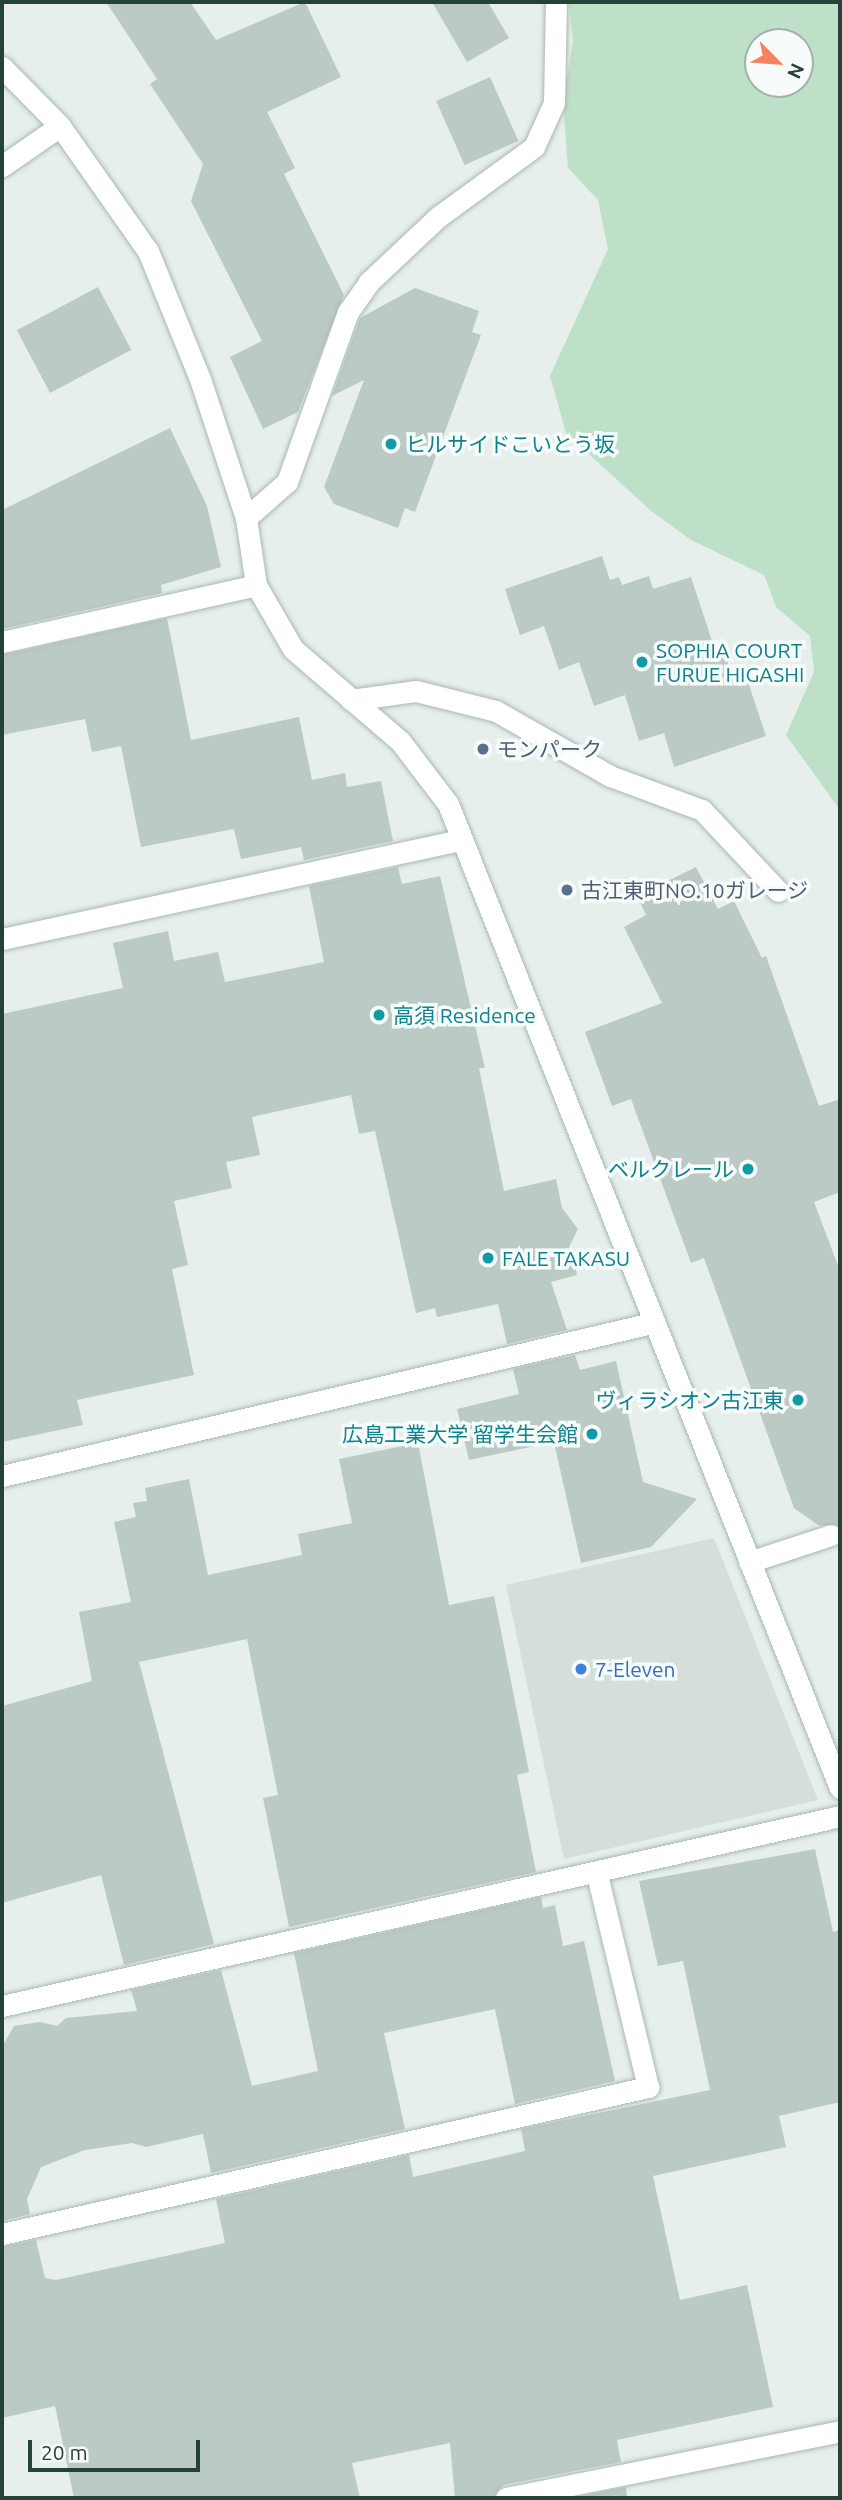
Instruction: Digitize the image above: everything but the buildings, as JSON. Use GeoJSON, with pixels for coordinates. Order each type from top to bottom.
{"type":"FeatureCollection","features":[{"type":"Feature","properties":{"kind":"street"},"geometry":{"type":"LineString","coordinates":[[246,518],[287,482],[348,312],[369,282],[429,225],[534,147],[554,103],[556,2]]}},
{"type":"Feature","properties":{"kind":"street"},"geometry":{"type":"LineString","coordinates":[[2,67],[60,126],[148,251],[200,379],[246,518],[256,585],[293,649],[400,741],[448,804],[652,1323],[840,1788]]}},
{"type":"Feature","properties":{"kind":"street"},"geometry":{"type":"LineString","coordinates":[[2,166],[60,126]]}},
{"type":"Feature","properties":{"kind":"street"},"geometry":{"type":"LineString","coordinates":[[2,642],[256,585]]}},
{"type":"Feature","properties":{"kind":"street"},"geometry":{"type":"LineString","coordinates":[[351,700],[416,691],[496,711],[610,776],[702,810],[778,891]]}},
{"type":"Feature","properties":{"kind":"street"},"geometry":{"type":"LineString","coordinates":[[2,939],[461,840]]}},
{"type":"Feature","properties":{"kind":"street"},"geometry":{"type":"LineString","coordinates":[[2,1476],[652,1323]]}},
{"type":"Feature","properties":{"kind":"street"},"geometry":{"type":"LineString","coordinates":[[749,1562],[831,1535]]}},
{"type":"Feature","properties":{"kind":"street"},"geometry":{"type":"LineString","coordinates":[[2,2006],[597,1874],[840,1816]]}},
{"type":"Feature","properties":{"kind":"street"},"geometry":{"type":"LineString","coordinates":[[2,2234],[648,2087],[597,1874]]}},
{"type":"Feature","properties":{"kind":"street"},"geometry":{"type":"LineString","coordinates":[[506,2498],[840,2431]]}},
{"type":"Feature","properties":{"kind":"shaded area"},"geometry":{"type":"Polygon","coordinates":[[[714,1538],[818,1800],[564,1859],[506,1585],[714,1538]]]}},
{"type":"Feature","properties":{"kind":"green space"},"geometry":{"type":"Polygon","coordinates":[[[569,2],[840,2],[840,810],[786,735],[814,672],[810,636],[776,607],[764,575],[691,540],[650,510],[566,433],[550,376],[608,249],[598,200],[568,168],[563,103],[573,41],[569,2]]]}},
{"type":"Feature","properties":{"kind":"place","name":"ヒルサイドこいとう坂"},"geometry":{"type":"Point","coordinates":[391,444]}},
{"type":"Feature","properties":{"kind":"place","name":"SOPHIA COURT FURUE HIGASHI"},"geometry":{"type":"Point","coordinates":[642,662]}},
{"type":"Feature","properties":{"kind":"place","name":"モンパーク"},"geometry":{"type":"Point","coordinates":[483,749]}},
{"type":"Feature","properties":{"kind":"place","name":"古江東町NO.10ガレージ"},"geometry":{"type":"Point","coordinates":[567,890]}},
{"type":"Feature","properties":{"kind":"place","name":"高須 Residence"},"geometry":{"type":"Point","coordinates":[379,1015]}},
{"type":"Feature","properties":{"kind":"place","name":"ベルクレール"},"geometry":{"type":"Point","coordinates":[748,1169]}},
{"type":"Feature","properties":{"kind":"place","name":"FALE TAKASU"},"geometry":{"type":"Point","coordinates":[488,1258]}},
{"type":"Feature","properties":{"kind":"place","name":"ヴィラシオン古江東"},"geometry":{"type":"Point","coordinates":[798,1400]}},
{"type":"Feature","properties":{"kind":"place","name":"広島工業大学 留学生会館"},"geometry":{"type":"Point","coordinates":[592,1434]}},
{"type":"Feature","properties":{"kind":"place","name":"7-Eleven"},"geometry":{"type":"Point","coordinates":[581,1669]}}]}
